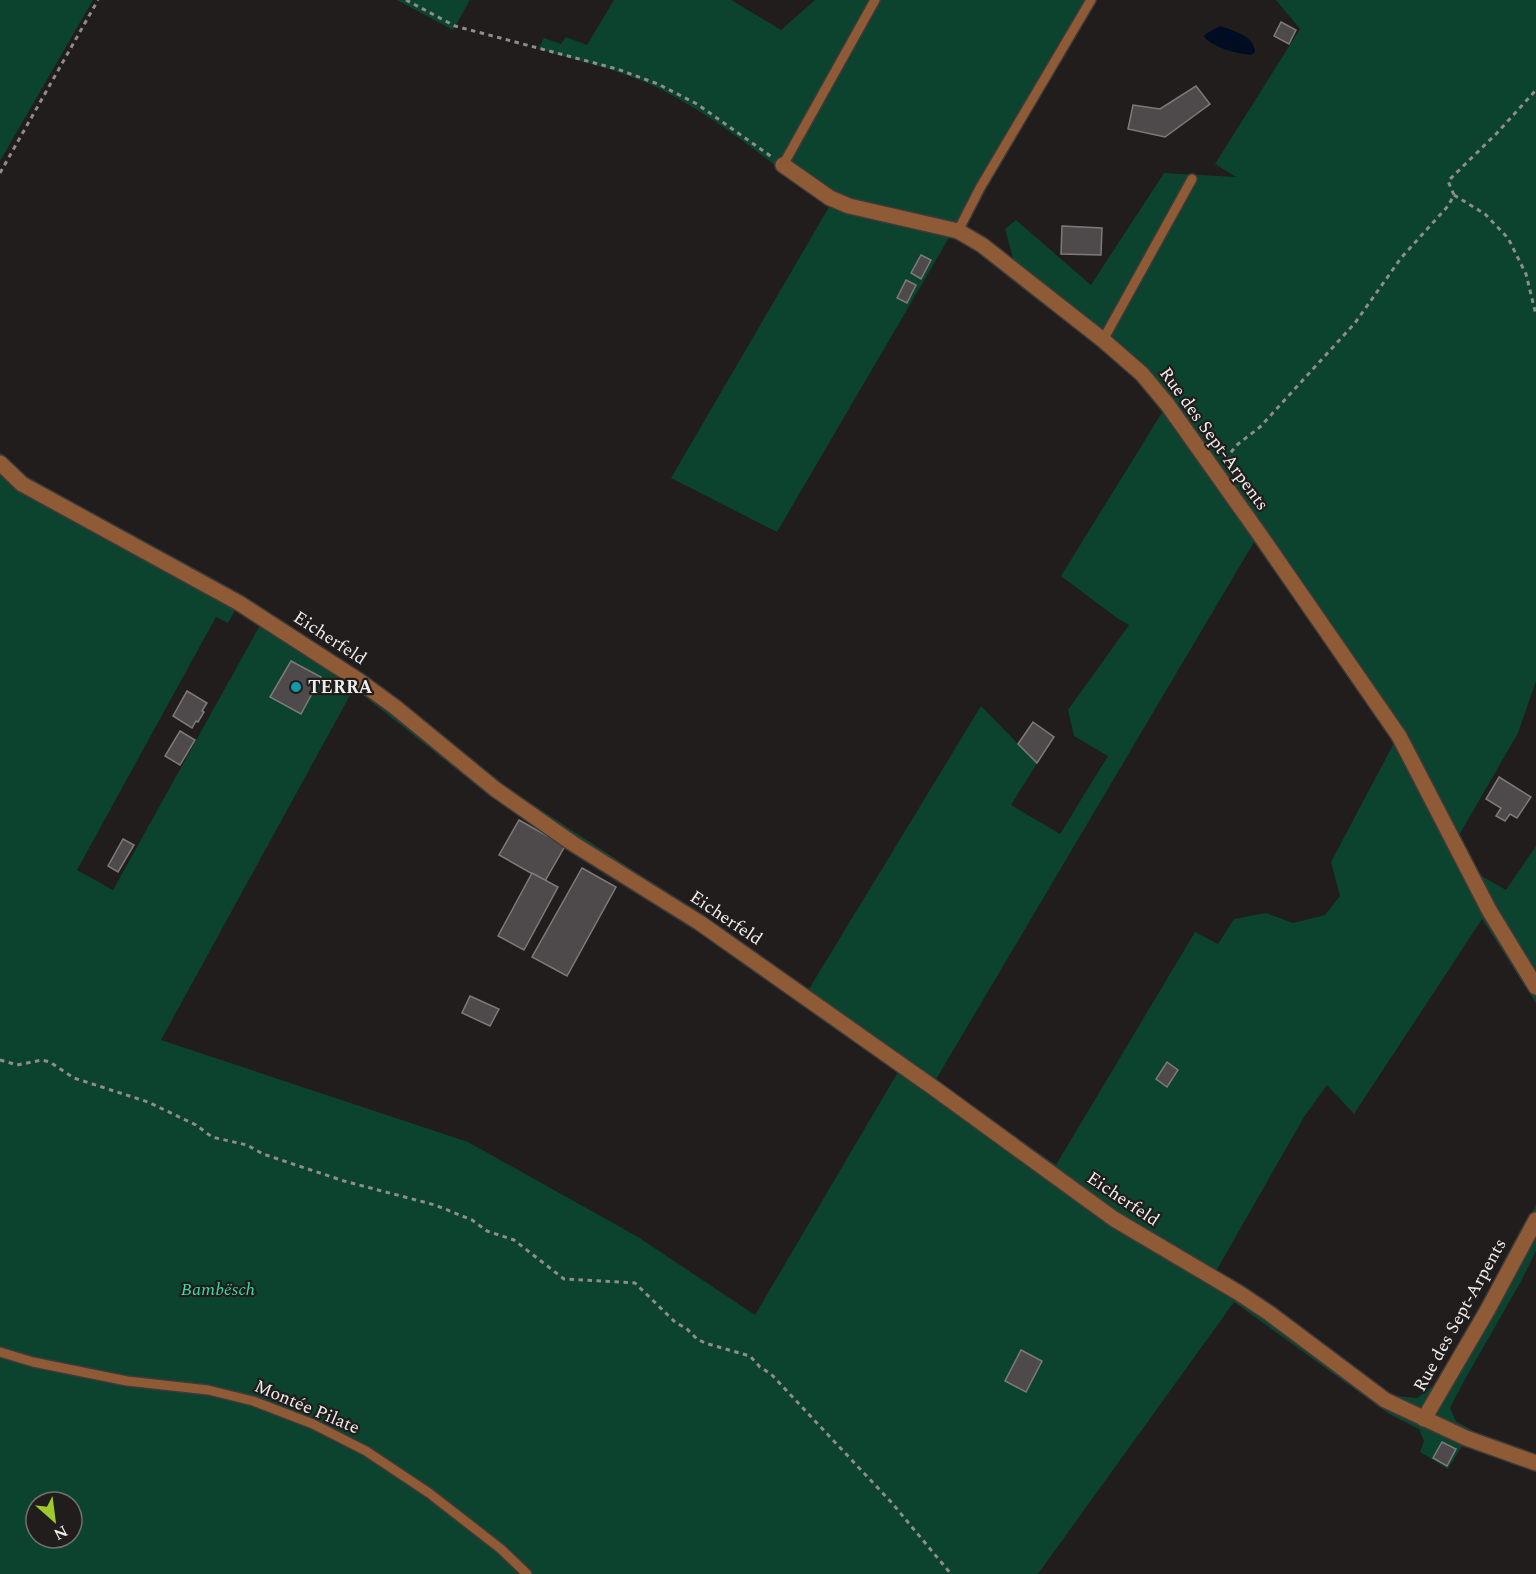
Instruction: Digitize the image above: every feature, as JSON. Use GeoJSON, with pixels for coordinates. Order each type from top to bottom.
{"type":"FeatureCollection","features":[{"type":"Feature","properties":{"kind":"street","name":"Rue des Sept-Arpents"},"geometry":{"type":"LineString","coordinates":[[783,165],[830,198],[849,206],[958,231],[982,245],[1103,340],[1142,374],[1167,404],[1399,736],[1489,910],[1536,987]]}},
{"type":"Feature","properties":{"kind":"street","name":"Eicherfeld"},"geometry":{"type":"LineString","coordinates":[[0,463],[22,484],[239,603],[358,680],[395,707],[495,789],[572,843],[700,922],[1114,1219],[1249,1300],[1385,1400],[1424,1419]]}},
{"type":"Feature","properties":{"kind":"street","name":"Rue des Sept-Arpents"},"geometry":{"type":"LineString","coordinates":[[1536,1220],[1487,1311],[1424,1419],[1466,1438],[1536,1463]]}},
{"type":"Feature","properties":{"kind":"lane"},"geometry":{"type":"LineString","coordinates":[[783,165],[875,0]]}},
{"type":"Feature","properties":{"kind":"lane"},"geometry":{"type":"LineString","coordinates":[[958,231],[980,188],[1091,0]]}},
{"type":"Feature","properties":{"kind":"lane"},"geometry":{"type":"LineString","coordinates":[[1103,340],[1192,179]]}},
{"type":"Feature","properties":{"kind":"lane","name":"Montée Pilate"},"geometry":{"type":"LineString","coordinates":[[0,1352],[33,1362],[127,1382],[208,1390],[254,1401],[313,1424],[366,1451],[429,1493],[501,1549],[527,1574]]}},
{"type":"Feature","properties":{"kind":"path"},"geometry":{"type":"LineString","coordinates":[[0,173],[98,0]]}},
{"type":"Feature","properties":{"kind":"path"},"geometry":{"type":"LineString","coordinates":[[406,0],[455,26],[594,62],[658,84],[697,104],[783,165]]}},
{"type":"Feature","properties":{"kind":"path"},"geometry":{"type":"LineString","coordinates":[[1536,90],[1497,133],[1448,181],[1454,195],[1485,214],[1508,238],[1526,274],[1536,315]]}},
{"type":"Feature","properties":{"kind":"path"},"geometry":{"type":"LineString","coordinates":[[1238,444],[1260,427],[1355,323],[1401,258],[1448,206],[1454,195]]}},
{"type":"Feature","properties":{"kind":"path"},"geometry":{"type":"LineString","coordinates":[[0,1060],[16,1065],[42,1060],[50,1062],[74,1078],[148,1102],[196,1125],[212,1137],[247,1145],[263,1154],[344,1181],[435,1205],[472,1220],[487,1232],[514,1240],[564,1279],[635,1282],[676,1323],[686,1328],[697,1339],[750,1356],[760,1367],[771,1374],[892,1503],[951,1574]]}},
{"type":"Feature","properties":{"kind":"green space"},"geometry":{"type":"Polygon","coordinates":[[[0,0],[93,0],[0,161],[0,0]]]}},
{"type":"Feature","properties":{"kind":"green space"},"geometry":{"type":"Polygon","coordinates":[[[397,0],[470,0],[453,30],[397,0]]]}},
{"type":"Feature","properties":{"kind":"green space","name":"Bambësch"},"geometry":{"type":"Polygon","coordinates":[[[614,0],[731,0],[781,30],[815,0],[1091,0],[961,225],[1015,265],[1005,229],[1016,220],[1091,285],[1164,173],[1236,177],[1215,164],[1300,29],[1276,0],[1536,0],[1536,681],[1518,733],[1454,844],[1466,867],[1506,890],[1536,846],[1536,1003],[1482,919],[1354,1114],[1327,1085],[1304,1117],[1215,1273],[1276,1307],[1387,1395],[1417,1398],[1434,1385],[1480,1309],[1536,1205],[1536,1251],[1450,1408],[1456,1421],[1478,1434],[1536,1455],[1536,1471],[1462,1446],[1448,1469],[1420,1452],[1424,1441],[1419,1429],[1389,1414],[1234,1302],[1038,1574],[0,1574],[0,452],[28,477],[50,491],[252,601],[362,673],[506,787],[712,922],[809,989],[981,706],[1037,763],[1011,805],[1060,834],[1108,756],[1074,736],[1068,710],[1129,625],[1061,576],[1163,411],[1137,379],[1100,346],[978,251],[950,236],[777,532],[671,478],[829,207],[726,129],[683,101],[616,71],[538,49],[544,38],[561,44],[566,37],[587,45],[614,0]],[[1254,542],[935,1081],[1056,1165],[1195,932],[1218,944],[1234,919],[1266,913],[1293,923],[1325,915],[1340,896],[1331,862],[1394,743],[1367,700],[1254,542]],[[239,603],[228,623],[216,617],[77,870],[113,890],[264,618],[239,603]],[[354,688],[161,1040],[468,1142],[638,1237],[755,1315],[898,1072],[694,926],[495,790],[490,796],[354,688]]]}},
{"type":"Feature","properties":{"kind":"water"},"geometry":{"type":"Polygon","coordinates":[[[1220,26],[1247,38],[1254,46],[1255,52],[1251,55],[1232,51],[1218,47],[1207,40],[1204,36],[1220,26]]]}},
{"type":"Feature","properties":{"kind":"building"},"geometry":{"type":"Polygon","coordinates":[[[1281,22],[1296,30],[1289,44],[1274,36],[1281,22]]]}},
{"type":"Feature","properties":{"kind":"building"},"geometry":{"type":"Polygon","coordinates":[[[1196,86],[1210,104],[1165,137],[1128,129],[1133,105],[1160,109],[1196,86]]]}},
{"type":"Feature","properties":{"kind":"building"},"geometry":{"type":"Polygon","coordinates":[[[1062,226],[1102,228],[1101,255],[1061,254],[1062,226]]]}},
{"type":"Feature","properties":{"kind":"building"},"geometry":{"type":"Polygon","coordinates":[[[921,255],[931,260],[921,279],[911,273],[921,255]]]}},
{"type":"Feature","properties":{"kind":"building"},"geometry":{"type":"Polygon","coordinates":[[[906,280],[916,285],[907,303],[897,298],[906,280]]]}},
{"type":"Feature","properties":{"kind":"building","name":"TERRA"},"geometry":{"type":"Polygon","coordinates":[[[291,661],[321,677],[301,714],[270,697],[291,661]]]}},
{"type":"Feature","properties":{"kind":"building"},"geometry":{"type":"Polygon","coordinates":[[[187,691],[207,703],[198,722],[196,721],[192,728],[173,716],[187,691]]]}},
{"type":"Feature","properties":{"kind":"building"},"geometry":{"type":"Polygon","coordinates":[[[1033,722],[1054,737],[1037,763],[1018,744],[1033,722]]]}},
{"type":"Feature","properties":{"kind":"building"},"geometry":{"type":"Polygon","coordinates":[[[180,731],[195,740],[180,765],[165,756],[180,731]]]}},
{"type":"Feature","properties":{"kind":"building"},"geometry":{"type":"Polygon","coordinates":[[[1499,777],[1531,797],[1517,818],[1510,814],[1505,821],[1496,816],[1501,808],[1486,799],[1499,777]]]}},
{"type":"Feature","properties":{"kind":"building"},"geometry":{"type":"Polygon","coordinates":[[[519,820],[565,846],[545,881],[499,855],[519,820]]]}},
{"type":"Feature","properties":{"kind":"building"},"geometry":{"type":"Polygon","coordinates":[[[123,839],[134,845],[118,872],[108,866],[123,839]]]}},
{"type":"Feature","properties":{"kind":"building"},"geometry":{"type":"Polygon","coordinates":[[[582,868],[616,887],[567,976],[532,957],[582,868]]]}},
{"type":"Feature","properties":{"kind":"building"},"geometry":{"type":"Polygon","coordinates":[[[532,873],[558,887],[524,950],[498,936],[532,873]]]}},
{"type":"Feature","properties":{"kind":"building"},"geometry":{"type":"Polygon","coordinates":[[[470,996],[499,1009],[490,1026],[462,1013],[470,996]]]}},
{"type":"Feature","properties":{"kind":"building"},"geometry":{"type":"Polygon","coordinates":[[[1167,1062],[1178,1070],[1167,1087],[1156,1079],[1167,1062]]]}},
{"type":"Feature","properties":{"kind":"building"},"geometry":{"type":"Polygon","coordinates":[[[1021,1350],[1042,1361],[1026,1392],[1005,1381],[1021,1350]]]}},
{"type":"Feature","properties":{"kind":"building"},"geometry":{"type":"Polygon","coordinates":[[[1442,1442],[1456,1449],[1447,1466],[1433,1458],[1442,1442]]]}},
{"type":"Feature","properties":{"kind":"place","name":"TERRA"},"geometry":{"type":"Point","coordinates":[296,687]}}]}
